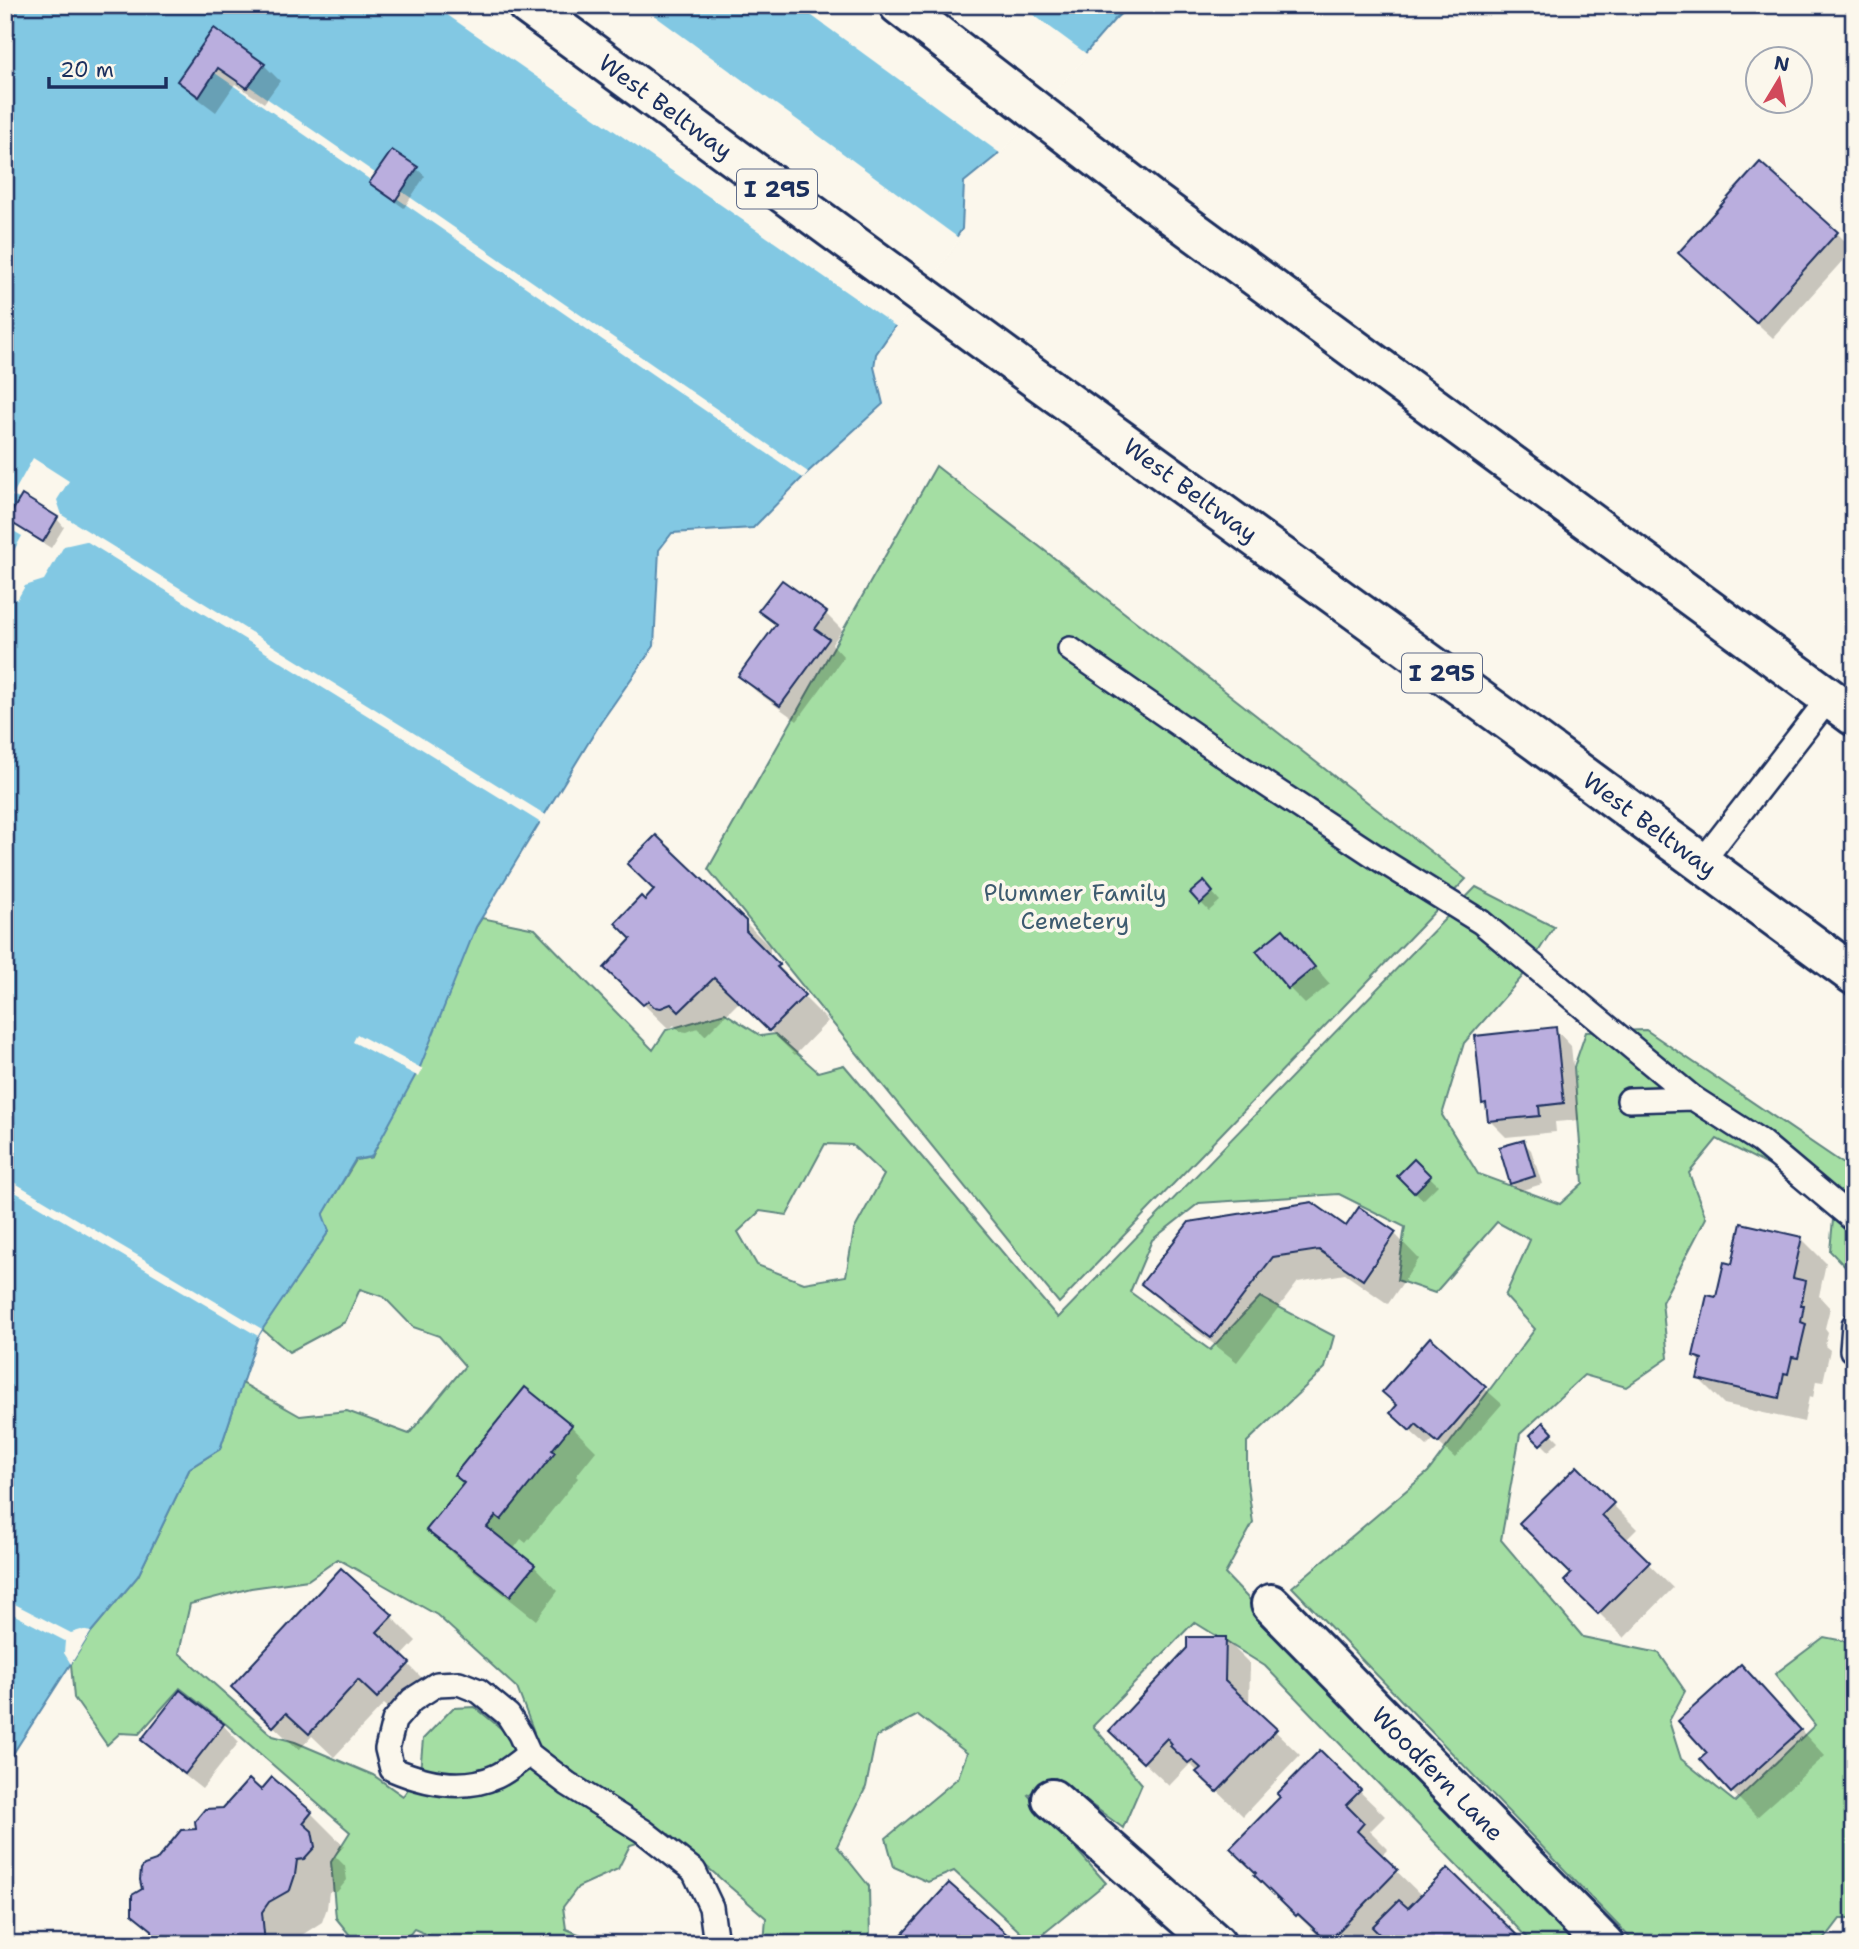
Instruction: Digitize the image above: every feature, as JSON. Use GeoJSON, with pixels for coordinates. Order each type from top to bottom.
{"type":"FeatureCollection","features":[{"type":"Feature","properties":{"kind":"main road","name":"West Beltway"},"geometry":{"type":"LineString","coordinates":[[527,5],[1854,975]]}},
{"type":"Feature","properties":{"kind":"main road"},"geometry":{"type":"LineString","coordinates":[[899,5],[1154,202],[1842,707]]}},
{"type":"Feature","properties":{"kind":"main road","name":"Woodfern Lane"},"geometry":{"type":"LineString","coordinates":[[1271,1604],[1604,1944]]}},
{"type":"Feature","properties":{"kind":"main road"},"geometry":{"type":"LineString","coordinates":[[1052,1799],[1216,1944]]}},
{"type":"Feature","properties":{"kind":"lane"},"geometry":{"type":"LineString","coordinates":[[1070,649],[1251,774],[1481,922],[1693,1097],[1760,1141],[1854,1220]]}},
{"type":"Feature","properties":{"kind":"lane"},"geometry":{"type":"LineString","coordinates":[[1701,863],[1842,707]]}},
{"type":"Feature","properties":{"kind":"lane"},"geometry":{"type":"LineString","coordinates":[[1629,1100],[1693,1097]]}},
{"type":"Feature","properties":{"kind":"lane"},"geometry":{"type":"LineString","coordinates":[[1854,1325],[1854,1352]]}},
{"type":"Feature","properties":{"kind":"lane"},"geometry":{"type":"LineString","coordinates":[[529,1754],[499,1775],[478,1783],[445,1785],[392,1769],[387,1749],[394,1721],[412,1700],[437,1684],[459,1683],[479,1691],[508,1715],[529,1754],[568,1784],[643,1831],[694,1871],[711,1908],[716,1944]]}},
{"type":"Feature","properties":{"kind":"green space","name":"Plummer Family Cemetery"},"geometry":{"type":"Polygon","coordinates":[[[936,466],[1466,879],[1059,1303],[708,869],[936,466]]]}},
{"type":"Feature","properties":{"kind":"green space"},"geometry":{"type":"Polygon","coordinates":[[[1476,887],[1554,927],[1522,977],[1464,1043],[1442,1115],[1478,1174],[1560,1204],[1583,1183],[1574,1067],[1586,1032],[1646,1030],[1854,1171],[1854,1276],[1830,1251],[1835,1199],[1717,1139],[1689,1173],[1706,1218],[1662,1302],[1668,1358],[1626,1387],[1584,1375],[1520,1434],[1501,1540],[1583,1637],[1659,1653],[1685,1691],[1669,1721],[1681,1759],[1735,1802],[1815,1725],[1775,1674],[1824,1637],[1854,1643],[1854,1919],[1840,1919],[1821,1944],[1636,1944],[1292,1587],[1428,1472],[1535,1329],[1505,1296],[1530,1240],[1497,1222],[1435,1293],[1397,1280],[1405,1227],[1339,1194],[1199,1203],[1152,1240],[1130,1292],[1210,1350],[1260,1297],[1334,1336],[1325,1368],[1247,1442],[1247,1480],[1253,1523],[1225,1574],[1579,1944],[1533,1944],[1265,1666],[1194,1622],[1093,1726],[1142,1784],[1123,1828],[1055,1778],[1028,1795],[1106,1883],[1032,1943],[954,1871],[928,1882],[894,1867],[886,1838],[958,1778],[967,1753],[918,1715],[876,1737],[866,1787],[837,1846],[869,1886],[870,1939],[876,1944],[764,1944],[766,1918],[669,1834],[630,1845],[618,1869],[578,1887],[563,1907],[566,1929],[589,1938],[595,1944],[460,1944],[440,1940],[414,1929],[402,1944],[357,1944],[336,1918],[331,1862],[350,1832],[227,1725],[180,1688],[139,1734],[120,1733],[107,1745],[74,1698],[71,1664],[91,1632],[138,1576],[190,1468],[220,1449],[242,1383],[300,1416],[347,1411],[409,1434],[465,1366],[439,1336],[413,1327],[384,1297],[360,1289],[345,1322],[289,1352],[262,1329],[329,1231],[322,1216],[356,1160],[372,1157],[482,918],[535,929],[653,1050],[666,1030],[725,1013],[761,1036],[775,1034],[818,1072],[844,1065],[1058,1318],[1476,887]],[[825,1144],[787,1215],[760,1211],[738,1232],[757,1265],[804,1283],[846,1276],[854,1230],[884,1175],[852,1145],[825,1144]],[[338,1559],[308,1580],[251,1588],[190,1604],[179,1653],[273,1736],[295,1742],[373,1775],[403,1796],[420,1772],[423,1739],[453,1708],[475,1707],[521,1745],[534,1732],[517,1688],[437,1615],[338,1559]]]}},
{"type":"Feature","properties":{"kind":"water"},"geometry":{"type":"Polygon","coordinates":[[[5,5],[1131,5],[1115,19],[996,156],[964,182],[962,229],[876,354],[874,367],[883,404],[808,472],[753,528],[672,533],[659,550],[654,646],[601,722],[476,927],[420,1067],[371,1157],[355,1160],[323,1215],[329,1231],[258,1336],[220,1449],[190,1468],[138,1576],[91,1632],[5,1766],[5,5]]]}},
{"type":"Feature","properties":{"kind":"pier"},"geometry":{"type":"Polygon","coordinates":[[[433,5],[640,5],[960,239],[898,328],[433,5]]]}},
{"type":"Feature","properties":{"kind":"pier"},"geometry":{"type":"Polygon","coordinates":[[[797,5],[1020,5],[1088,55],[1001,154],[797,5]]]}},
{"type":"Feature","properties":{"kind":"pier"},"geometry":{"type":"Polygon","coordinates":[[[218,68],[247,88],[249,86],[808,472],[803,478],[215,73],[218,68]]]}},
{"type":"Feature","properties":{"kind":"pier"},"geometry":{"type":"Polygon","coordinates":[[[33,458],[69,481],[57,500],[62,515],[546,815],[541,823],[86,541],[64,546],[44,580],[25,586],[17,600],[5,594],[5,550],[12,554],[22,536],[5,526],[5,514],[9,516],[7,520],[43,541],[22,496],[19,499],[12,496],[33,458]]]}},
{"type":"Feature","properties":{"kind":"pier"},"geometry":{"type":"Polygon","coordinates":[[[357,1034],[423,1069],[419,1077],[353,1042],[357,1034]]]}},
{"type":"Feature","properties":{"kind":"pier"},"geometry":{"type":"Polygon","coordinates":[[[5,1177],[262,1329],[258,1336],[5,1186],[5,1177]]]}},
{"type":"Feature","properties":{"kind":"pier"},"geometry":{"type":"Polygon","coordinates":[[[5,1599],[71,1633],[81,1630],[91,1632],[71,1664],[64,1653],[65,1641],[5,1610],[5,1599]]]}},
{"type":"Feature","properties":{"kind":"building"},"geometry":{"type":"Polygon","coordinates":[[[214,28],[265,64],[247,88],[218,68],[199,97],[177,81],[214,28]]]}},
{"type":"Feature","properties":{"kind":"building"},"geometry":{"type":"Polygon","coordinates":[[[392,150],[418,167],[395,201],[369,183],[392,150]]]}},
{"type":"Feature","properties":{"kind":"building"},"geometry":{"type":"Polygon","coordinates":[[[1760,162],[1838,232],[1756,323],[1678,253],[1760,162]]]}},
{"type":"Feature","properties":{"kind":"building"},"geometry":{"type":"Polygon","coordinates":[[[22,495],[58,517],[43,542],[7,520],[22,495]]]}},
{"type":"Feature","properties":{"kind":"building"},"geometry":{"type":"Polygon","coordinates":[[[782,580],[827,612],[815,629],[829,639],[780,706],[738,676],[776,624],[758,611],[782,580]]]}},
{"type":"Feature","properties":{"kind":"building"},"geometry":{"type":"Polygon","coordinates":[[[656,835],[746,921],[746,931],[805,995],[769,1031],[714,978],[679,1012],[671,1004],[661,1008],[654,1007],[648,1001],[643,1005],[604,968],[631,939],[615,923],[641,896],[645,900],[654,890],[627,864],[656,835]]]}},
{"type":"Feature","properties":{"kind":"building"},"geometry":{"type":"Polygon","coordinates":[[[1204,881],[1213,892],[1200,904],[1190,893],[1204,881]]]}},
{"type":"Feature","properties":{"kind":"building"},"geometry":{"type":"Polygon","coordinates":[[[1283,929],[1315,967],[1288,989],[1256,951],[1283,929]]]}},
{"type":"Feature","properties":{"kind":"building"},"geometry":{"type":"Polygon","coordinates":[[[1556,1027],[1564,1103],[1539,1106],[1540,1116],[1488,1121],[1486,1103],[1482,1104],[1475,1036],[1556,1027]]]}},
{"type":"Feature","properties":{"kind":"building"},"geometry":{"type":"Polygon","coordinates":[[[1524,1140],[1535,1176],[1510,1184],[1499,1147],[1524,1140]]]}},
{"type":"Feature","properties":{"kind":"building"},"geometry":{"type":"Polygon","coordinates":[[[1414,1159],[1431,1176],[1414,1193],[1397,1176],[1414,1159]]]}},
{"type":"Feature","properties":{"kind":"building"},"geometry":{"type":"Polygon","coordinates":[[[1312,1202],[1346,1226],[1359,1207],[1396,1232],[1363,1280],[1319,1250],[1273,1257],[1211,1338],[1141,1284],[1189,1222],[1312,1202]]]}},
{"type":"Feature","properties":{"kind":"building"},"geometry":{"type":"Polygon","coordinates":[[[1741,1223],[1802,1237],[1793,1278],[1806,1281],[1801,1322],[1806,1324],[1798,1358],[1792,1357],[1788,1374],[1784,1373],[1779,1398],[1697,1379],[1702,1359],[1693,1356],[1707,1295],[1716,1297],[1724,1262],[1732,1264],[1741,1223]]]}},
{"type":"Feature","properties":{"kind":"building"},"geometry":{"type":"Polygon","coordinates":[[[1430,1337],[1486,1387],[1438,1443],[1416,1424],[1410,1431],[1390,1413],[1397,1405],[1382,1392],[1430,1337]]]}},
{"type":"Feature","properties":{"kind":"building"},"geometry":{"type":"Polygon","coordinates":[[[525,1387],[572,1425],[552,1450],[555,1452],[501,1520],[496,1516],[487,1527],[535,1565],[510,1596],[426,1530],[464,1483],[454,1475],[525,1387]]]}},
{"type":"Feature","properties":{"kind":"building"},"geometry":{"type":"Polygon","coordinates":[[[1543,1422],[1553,1433],[1540,1445],[1530,1435],[1543,1422]]]}},
{"type":"Feature","properties":{"kind":"building"},"geometry":{"type":"Polygon","coordinates":[[[1577,1466],[1614,1503],[1602,1515],[1650,1562],[1598,1614],[1564,1581],[1571,1574],[1519,1523],[1577,1466]]]}},
{"type":"Feature","properties":{"kind":"building"},"geometry":{"type":"Polygon","coordinates":[[[341,1568],[393,1615],[377,1632],[410,1663],[377,1698],[358,1680],[309,1734],[286,1713],[273,1727],[231,1687],[341,1568]]]}},
{"type":"Feature","properties":{"kind":"building"},"geometry":{"type":"Polygon","coordinates":[[[1187,1637],[1226,1637],[1225,1681],[1277,1729],[1217,1792],[1196,1772],[1201,1768],[1192,1760],[1188,1763],[1170,1746],[1172,1744],[1167,1738],[1143,1763],[1109,1731],[1187,1648],[1187,1637]]]}},
{"type":"Feature","properties":{"kind":"building"},"geometry":{"type":"Polygon","coordinates":[[[1741,1664],[1801,1730],[1731,1793],[1700,1759],[1707,1753],[1678,1721],[1741,1664]]]}},
{"type":"Feature","properties":{"kind":"building"},"geometry":{"type":"Polygon","coordinates":[[[180,1690],[224,1724],[185,1774],[141,1740],[180,1690]]]}},
{"type":"Feature","properties":{"kind":"building"},"geometry":{"type":"Polygon","coordinates":[[[1320,1750],[1361,1790],[1346,1805],[1364,1823],[1357,1831],[1398,1870],[1328,1942],[1298,1914],[1296,1916],[1230,1848],[1280,1797],[1277,1794],[1320,1750]]]}},
{"type":"Feature","properties":{"kind":"building"},"geometry":{"type":"Polygon","coordinates":[[[272,1777],[312,1812],[303,1823],[312,1831],[315,1847],[304,1859],[297,1860],[290,1890],[269,1902],[262,1912],[265,1944],[154,1944],[152,1930],[132,1914],[132,1895],[142,1889],[141,1869],[144,1865],[156,1861],[181,1830],[196,1829],[195,1821],[205,1809],[223,1808],[249,1779],[261,1790],[272,1777]]]}},
{"type":"Feature","properties":{"kind":"building"},"geometry":{"type":"Polygon","coordinates":[[[1448,1868],[1526,1944],[1375,1944],[1382,1937],[1372,1927],[1399,1900],[1408,1908],[1448,1868]]]}},
{"type":"Feature","properties":{"kind":"building"},"geometry":{"type":"Polygon","coordinates":[[[949,1883],[1018,1944],[897,1944],[895,1942],[949,1883]]]}}]}
